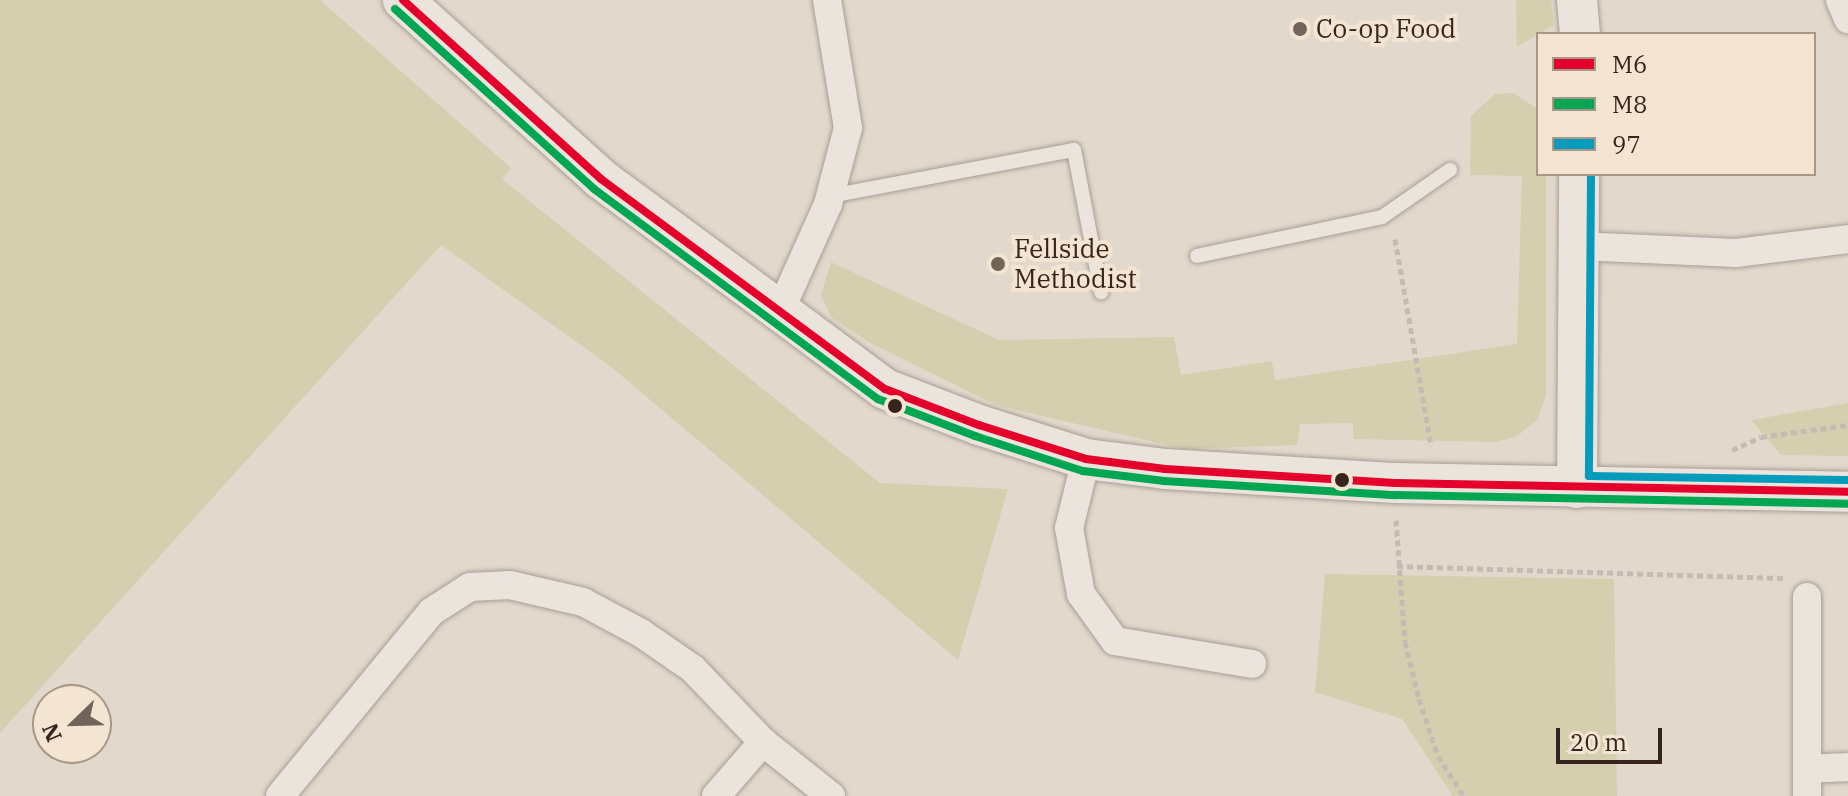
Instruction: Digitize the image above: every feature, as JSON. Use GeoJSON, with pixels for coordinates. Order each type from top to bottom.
{"type":"FeatureCollection","features":[{"type":"Feature","properties":{"kind":"street"},"geometry":{"type":"LineString","coordinates":[[403,0],[601,179],[885,389],[1086,459],[1396,483],[1848,492]]}},
{"type":"Feature","properties":{"kind":"street"},"geometry":{"type":"LineString","coordinates":[[780,311],[830,196],[848,128],[827,0]]}},
{"type":"Feature","properties":{"kind":"street"},"geometry":{"type":"LineString","coordinates":[[1577,0],[1580,32]]}},
{"type":"Feature","properties":{"kind":"street"},"geometry":{"type":"LineString","coordinates":[[1840,0],[1848,19]]}},
{"type":"Feature","properties":{"kind":"street"},"geometry":{"type":"LineString","coordinates":[[1577,488],[1579,176]]}},
{"type":"Feature","properties":{"kind":"street"},"geometry":{"type":"LineString","coordinates":[[1578,246],[1736,253],[1848,239]]}},
{"type":"Feature","properties":{"kind":"street"},"geometry":{"type":"LineString","coordinates":[[1086,459],[1069,528],[1081,594],[1115,641],[1252,664]]}},
{"type":"Feature","properties":{"kind":"street"},"geometry":{"type":"LineString","coordinates":[[280,796],[431,612],[470,587],[510,585],[583,602],[629,627],[693,669],[763,742],[831,796]]}},
{"type":"Feature","properties":{"kind":"street"},"geometry":{"type":"LineString","coordinates":[[1807,597],[1807,782],[1848,767]]}},
{"type":"Feature","properties":{"kind":"street"},"geometry":{"type":"LineString","coordinates":[[716,796],[763,742]]}},
{"type":"Feature","properties":{"kind":"lane"},"geometry":{"type":"LineString","coordinates":[[830,196],[1074,150],[1101,292]]}},
{"type":"Feature","properties":{"kind":"lane"},"geometry":{"type":"LineString","coordinates":[[1197,256],[1390,212],[1450,170]]}},
{"type":"Feature","properties":{"kind":"path"},"geometry":{"type":"LineString","coordinates":[[1390,212],[1437,482]]}},
{"type":"Feature","properties":{"kind":"path"},"geometry":{"type":"LineString","coordinates":[[1396,483],[1397,566],[1419,699],[1438,756],[1464,796]]}},
{"type":"Feature","properties":{"kind":"path"},"geometry":{"type":"LineString","coordinates":[[1397,566],[1807,578],[1807,597]]}},
{"type":"Feature","properties":{"kind":"shaded area"},"geometry":{"type":"Polygon","coordinates":[[[0,0],[320,0],[511,168],[502,179],[880,483],[1008,489],[958,660],[610,366],[441,245],[44,684],[32,684],[32,698],[0,733],[0,0]]]}},
{"type":"Feature","properties":{"kind":"shaded area"},"geometry":{"type":"Polygon","coordinates":[[[1516,0],[1551,0],[1554,25],[1536,32],[1536,36],[1517,47],[1516,0]]]}},
{"type":"Feature","properties":{"kind":"shaded area"},"geometry":{"type":"Polygon","coordinates":[[[1513,93],[1536,108],[1536,176],[1546,176],[1546,396],[1537,420],[1516,437],[1495,442],[1353,439],[1353,423],[1300,424],[1297,445],[1184,449],[996,405],[870,343],[831,317],[821,295],[831,262],[999,340],[1174,337],[1181,375],[1272,361],[1275,380],[1517,344],[1522,176],[1470,175],[1471,116],[1495,94],[1513,93]]]}},
{"type":"Feature","properties":{"kind":"shaded area"},"geometry":{"type":"Polygon","coordinates":[[[1848,403],[1848,456],[1781,455],[1751,420],[1848,403]]]}},
{"type":"Feature","properties":{"kind":"shaded area"},"geometry":{"type":"Polygon","coordinates":[[[1325,574],[1614,579],[1617,796],[1453,796],[1402,719],[1315,692],[1325,574]]]}},
{"type":"Feature","properties":{"kind":"transit line","name":"M6"},"geometry":{"type":"LineString","coordinates":[[403,0],[601,179],[885,389],[979,425],[1086,459],[1165,469],[1396,483],[1848,492]]}},
{"type":"Feature","properties":{"kind":"transit line","name":"M8"},"geometry":{"type":"LineString","coordinates":[[395,9],[594,189],[878,399],[975,436],[1083,471],[1164,481],[1396,495],[1848,504]]}},
{"type":"Feature","properties":{"kind":"transit line","name":"97"},"geometry":{"type":"LineString","coordinates":[[1591,176],[1589,476],[1848,480]]}},
{"type":"Feature","properties":{"kind":"place","name":"Co-op Food"},"geometry":{"type":"Point","coordinates":[1300,29]}},
{"type":"Feature","properties":{"kind":"place","name":"Fellside Methodist"},"geometry":{"type":"Point","coordinates":[998,264]}}]}
